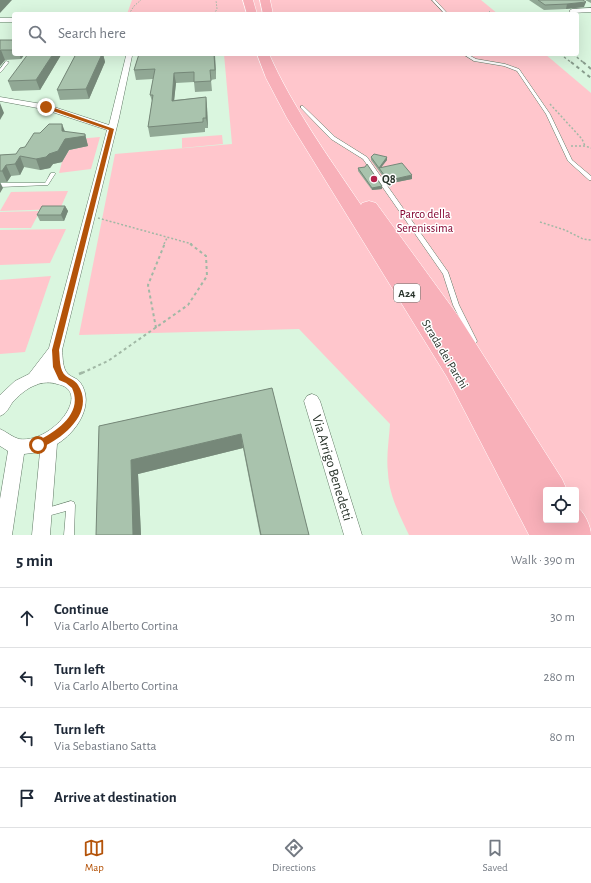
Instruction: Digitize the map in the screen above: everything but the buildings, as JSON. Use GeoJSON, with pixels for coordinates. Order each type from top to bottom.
{"type":"FeatureCollection","features":[{"type":"Feature","properties":{"kind":"highway"},"geometry":{"type":"LineString","coordinates":[[239,0],[242,12]]}},
{"type":"Feature","properties":{"kind":"highway"},"geometry":{"type":"LineString","coordinates":[[248,0],[251,12]]}},
{"type":"Feature","properties":{"kind":"highway"},"geometry":{"type":"LineString","coordinates":[[256,0],[259,12]]}},
{"type":"Feature","properties":{"kind":"highway"},"geometry":{"type":"LineString","coordinates":[[265,0],[268,12]]}},
{"type":"Feature","properties":{"kind":"highway","name":"Strada dei Parchi"},"geometry":{"type":"LineString","coordinates":[[270,56],[273,78],[295,118],[456,369],[547,535]]}},
{"type":"Feature","properties":{"kind":"highway","name":"Strada dei Parchi"},"geometry":{"type":"LineString","coordinates":[[271,56],[302,107],[347,175],[450,324],[549,487]]}},
{"type":"Feature","properties":{"kind":"highway"},"geometry":{"type":"LineString","coordinates":[[570,523],[576,535]]}},
{"type":"Feature","properties":{"kind":"street"},"geometry":{"type":"LineString","coordinates":[[585,4],[591,9]]}},
{"type":"Feature","properties":{"kind":"street"},"geometry":{"type":"LineString","coordinates":[[572,11],[591,9]]}},
{"type":"Feature","properties":{"kind":"street"},"geometry":{"type":"LineString","coordinates":[[0,20],[12,20]]}},
{"type":"Feature","properties":{"kind":"street"},"geometry":{"type":"LineString","coordinates":[[62,378],[57,367],[55,350],[112,129],[129,56]]}},
{"type":"Feature","properties":{"kind":"street"},"geometry":{"type":"LineString","coordinates":[[0,98],[46,107],[112,129]]}},
{"type":"Feature","properties":{"kind":"street"},"geometry":{"type":"LineString","coordinates":[[1,406],[16,390],[34,379],[55,350]]}},
{"type":"Feature","properties":{"kind":"street"},"geometry":{"type":"LineString","coordinates":[[0,437],[6,443],[17,446],[27,447],[38,445],[61,432],[70,423],[79,402],[78,393],[74,386],[69,381],[54,376],[34,379]]}},
{"type":"Feature","properties":{"kind":"street","name":"Via Arrigo Benedetti"},"geometry":{"type":"LineString","coordinates":[[312,401],[353,535]]}},
{"type":"Feature","properties":{"kind":"street"},"geometry":{"type":"LineString","coordinates":[[41,535],[49,440]]}},
{"type":"Feature","properties":{"kind":"street"},"geometry":{"type":"LineString","coordinates":[[3,535],[17,446]]}},
{"type":"Feature","properties":{"kind":"lane"},"geometry":{"type":"LineString","coordinates":[[433,0],[445,12]]}},
{"type":"Feature","properties":{"kind":"lane"},"geometry":{"type":"LineString","coordinates":[[468,56],[475,60],[505,65],[518,70],[548,114],[557,130],[562,146],[570,161],[591,179]]}},
{"type":"Feature","properties":{"kind":"lane"},"geometry":{"type":"LineString","coordinates":[[0,70],[7,62]]}},
{"type":"Feature","properties":{"kind":"lane"},"geometry":{"type":"LineString","coordinates":[[302,107],[334,138],[365,158],[446,274],[456,305],[476,347]]}},
{"type":"Feature","properties":{"kind":"lane"},"geometry":{"type":"LineString","coordinates":[[0,185],[46,184],[53,174]]}},
{"type":"Feature","properties":{"kind":"lane"},"geometry":{"type":"LineString","coordinates":[[486,368],[512,424]]}},
{"type":"Feature","properties":{"kind":"lane"},"geometry":{"type":"LineString","coordinates":[[43,513],[71,505],[69,535]]}},
{"type":"Feature","properties":{"kind":"path"},"geometry":{"type":"LineString","coordinates":[[130,12],[134,6],[141,0]]}},
{"type":"Feature","properties":{"kind":"path"},"geometry":{"type":"LineString","coordinates":[[215,12],[217,9],[216,0]]}},
{"type":"Feature","properties":{"kind":"path"},"geometry":{"type":"LineString","coordinates":[[549,102],[582,138],[585,146]]}},
{"type":"Feature","properties":{"kind":"path"},"geometry":{"type":"LineString","coordinates":[[562,146],[585,146],[591,148]]}},
{"type":"Feature","properties":{"kind":"path"},"geometry":{"type":"LineString","coordinates":[[78,374],[108,362],[188,305],[207,276],[206,256],[192,244],[101,218],[88,219]]}},
{"type":"Feature","properties":{"kind":"path"},"geometry":{"type":"LineString","coordinates":[[540,222],[565,230],[583,239],[591,240]]}},
{"type":"Feature","properties":{"kind":"path"},"geometry":{"type":"LineString","coordinates":[[156,328],[148,285],[168,237]]}},
{"type":"Feature","properties":{"kind":"green space"},"geometry":{"type":"Polygon","coordinates":[[[132,0],[481,0],[496,12],[128,12],[132,0]]]}},
{"type":"Feature","properties":{"kind":"green space","name":"Parco della Serenissima"},"geometry":{"type":"Polygon","coordinates":[[[224,56],[547,56],[591,93],[591,535],[409,535],[390,489],[387,461],[390,424],[299,329],[79,335],[115,154],[232,144],[224,56]]]}},
{"type":"Feature","properties":{"kind":"green space"},"geometry":{"type":"Polygon","coordinates":[[[222,135],[223,144],[182,148],[182,138],[222,135]]]}},
{"type":"Feature","properties":{"kind":"green space"},"geometry":{"type":"Polygon","coordinates":[[[100,137],[91,169],[59,173],[62,162],[69,150],[78,148],[66,140],[100,137]]]}},
{"type":"Feature","properties":{"kind":"green space"},"geometry":{"type":"Polygon","coordinates":[[[68,191],[60,209],[0,211],[11,192],[68,191]]]}},
{"type":"Feature","properties":{"kind":"green space"},"geometry":{"type":"Polygon","coordinates":[[[40,211],[31,228],[0,228],[0,212],[40,211]]]}},
{"type":"Feature","properties":{"kind":"green space"},"geometry":{"type":"Polygon","coordinates":[[[66,229],[50,263],[0,265],[0,230],[66,229]]]}},
{"type":"Feature","properties":{"kind":"green space"},"geometry":{"type":"Polygon","coordinates":[[[51,276],[25,352],[0,354],[0,280],[51,276]]]}},
{"type":"Feature","properties":{"kind":"railway"},"geometry":{"type":"LineString","coordinates":[[563,56],[572,63]]}},
{"type":"Feature","properties":{"kind":"railway"},"geometry":{"type":"LineString","coordinates":[[575,56],[584,63]]}},
{"type":"Feature","properties":{"kind":"railway"},"geometry":{"type":"LineString","coordinates":[[571,62],[591,78]]}},
{"type":"Feature","properties":{"kind":"railway"},"geometry":{"type":"LineString","coordinates":[[583,62],[591,69]]}},
{"type":"Feature","properties":{"kind":"place","name":"Q8"},"geometry":{"type":"Point","coordinates":[374,179]}},
{"type":"Feature","properties":{"kind":"route"},"geometry":{"type":"LineString","coordinates":[[38,445],[61,432],[70,423],[79,402],[78,393],[74,386],[69,381],[62,378],[57,367],[55,350],[112,129],[46,107]]}}]}
